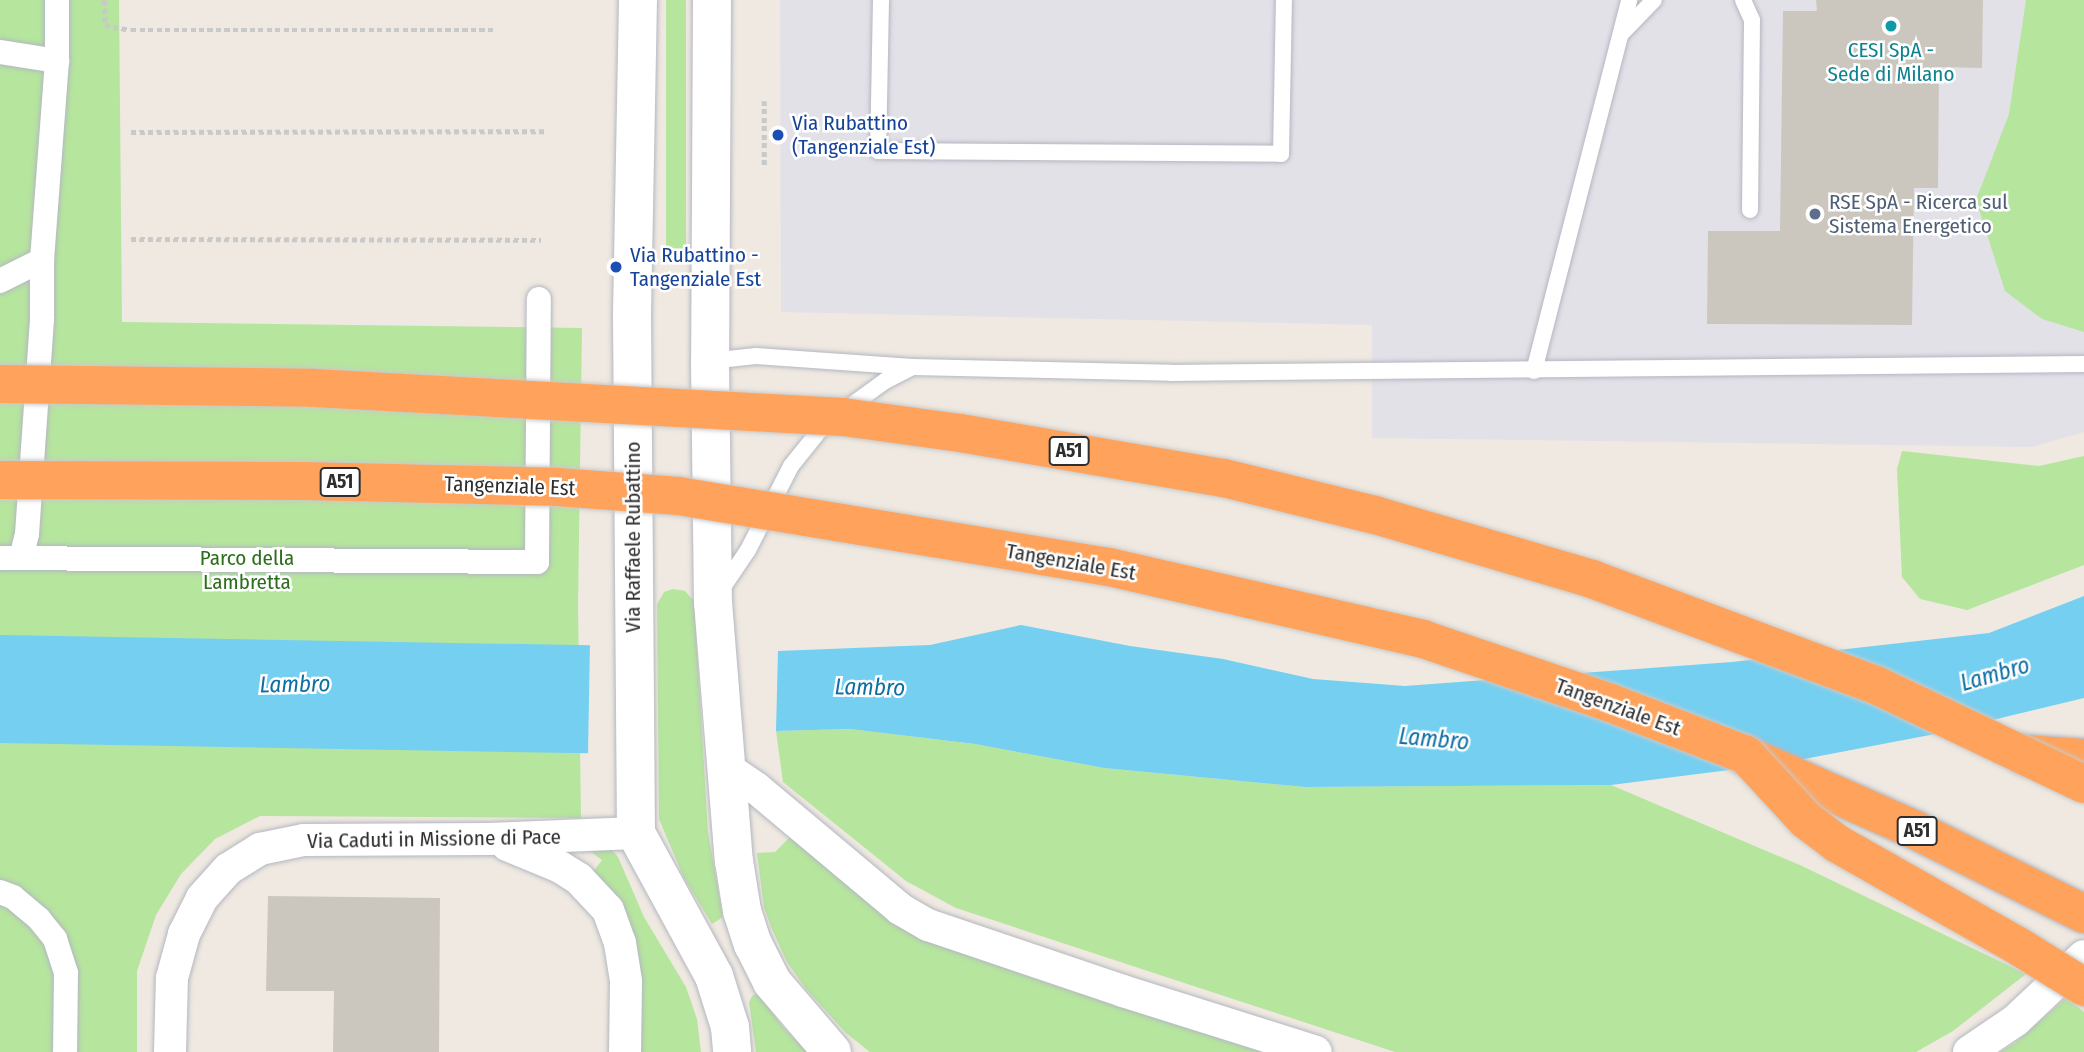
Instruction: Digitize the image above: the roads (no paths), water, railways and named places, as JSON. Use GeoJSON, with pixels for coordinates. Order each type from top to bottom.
{"type":"FeatureCollection","features":[{"type":"Feature","properties":{"kind":"highway","name":"A51"},"geometry":{"type":"LineString","coordinates":[[0,384],[314,388],[843,417],[960,433],[1224,478],[1375,515],[1592,579],[1876,685],[2084,785]]}},
{"type":"Feature","properties":{"kind":"highway","name":"Tangenziale Est"},"geometry":{"type":"LineString","coordinates":[[0,480],[288,481],[544,486],[692,498],[1109,567],[1423,639],[1608,702],[1746,755],[1915,830],[2084,914]]}},
{"type":"Feature","properties":{"kind":"highway"},"geometry":{"type":"LineString","coordinates":[[2024,754],[2084,758]]}},
{"type":"Feature","properties":{"kind":"highway"},"geometry":{"type":"LineString","coordinates":[[1746,755],[1806,820],[1836,843],[2018,946],[2084,987]]}},
{"type":"Feature","properties":{"kind":"street"},"geometry":{"type":"LineString","coordinates":[[57,0],[57,61],[28,521],[10,558],[537,562],[539,299]]}},
{"type":"Feature","properties":{"kind":"street","name":"Via Raffaele Rubattino"},"geometry":{"type":"LineString","coordinates":[[638,0],[632,315],[636,833],[714,976],[730,1027],[732,1052]]}},
{"type":"Feature","properties":{"kind":"street"},"geometry":{"type":"LineString","coordinates":[[712,0],[710,361],[713,602],[724,767],[742,911],[753,944],[772,982],[832,1052]]}},
{"type":"Feature","properties":{"kind":"street"},"geometry":{"type":"LineString","coordinates":[[0,52],[57,61]]}},
{"type":"Feature","properties":{"kind":"street"},"geometry":{"type":"LineString","coordinates":[[0,281],[43,260]]}},
{"type":"Feature","properties":{"kind":"street"},"geometry":{"type":"LineString","coordinates":[[724,767],[756,788],[900,909],[928,925],[1317,1052]]}},
{"type":"Feature","properties":{"kind":"street","name":"Via Caduti in Missione di Pace"},"geometry":{"type":"LineString","coordinates":[[170,1052],[172,978],[184,934],[202,898],[228,869],[260,849],[304,839],[489,839],[636,833]]}},
{"type":"Feature","properties":{"kind":"street"},"geometry":{"type":"LineString","coordinates":[[489,839],[534,854],[560,867],[579,879],[608,910],[620,943],[626,982],[625,1052]]}},
{"type":"Feature","properties":{"kind":"street"},"geometry":{"type":"LineString","coordinates":[[0,892],[13,897],[39,919],[55,939],[66,973],[65,1052]]}},
{"type":"Feature","properties":{"kind":"street"},"geometry":{"type":"LineString","coordinates":[[1969,1052],[2015,1020],[2084,956]]}},
{"type":"Feature","properties":{"kind":"lane"},"geometry":{"type":"LineString","coordinates":[[881,0],[878,151],[1267,154],[1281,154],[1284,0]]}},
{"type":"Feature","properties":{"kind":"lane"},"geometry":{"type":"LineString","coordinates":[[1534,371],[1629,0]]}},
{"type":"Feature","properties":{"kind":"lane"},"geometry":{"type":"LineString","coordinates":[[1620,36],[1654,0]]}},
{"type":"Feature","properties":{"kind":"lane"},"geometry":{"type":"LineString","coordinates":[[1743,0],[1752,20],[1750,210]]}},
{"type":"Feature","properties":{"kind":"lane"},"geometry":{"type":"LineString","coordinates":[[710,361],[756,356],[913,367],[1171,373],[2084,363]]}},
{"type":"Feature","properties":{"kind":"lane"},"geometry":{"type":"LineString","coordinates":[[713,602],[748,550],[791,466],[823,426],[885,381],[913,367]]}},
{"type":"Feature","properties":{"kind":"water","name":"Lambro"},"geometry":{"type":"Polygon","coordinates":[[[2084,596],[2084,698],[1930,735],[1783,763],[1611,785],[1305,787],[1104,768],[975,744],[850,729],[776,731],[778,651],[930,645],[1021,625],[1130,646],[1223,659],[1313,679],[1405,686],[1732,662],[1989,633],[2084,596]]]}},
{"type":"Feature","properties":{"kind":"water","name":"Lambro"},"geometry":{"type":"Polygon","coordinates":[[[0,635],[590,645],[588,753],[0,743],[0,635]]]}},
{"type":"Feature","properties":{"kind":"place","name":"CESI SpA - Sede di Milano"},"geometry":{"type":"Point","coordinates":[1891,26]}},
{"type":"Feature","properties":{"kind":"place","name":"Via Rubattino (Tangenziale Est)"},"geometry":{"type":"Point","coordinates":[778,135]}},
{"type":"Feature","properties":{"kind":"place","name":"RSE SpA - Ricerca sul Sistema Energetico"},"geometry":{"type":"Point","coordinates":[1815,214]}},
{"type":"Feature","properties":{"kind":"place","name":"Via Rubattino - Tangenziale Est"},"geometry":{"type":"Point","coordinates":[616,267]}},
{"type":"Feature","properties":{"kind":"park label","name":"Parco della Lambretta"},"geometry":{"type":"Point","coordinates":[247,570]}}]}
